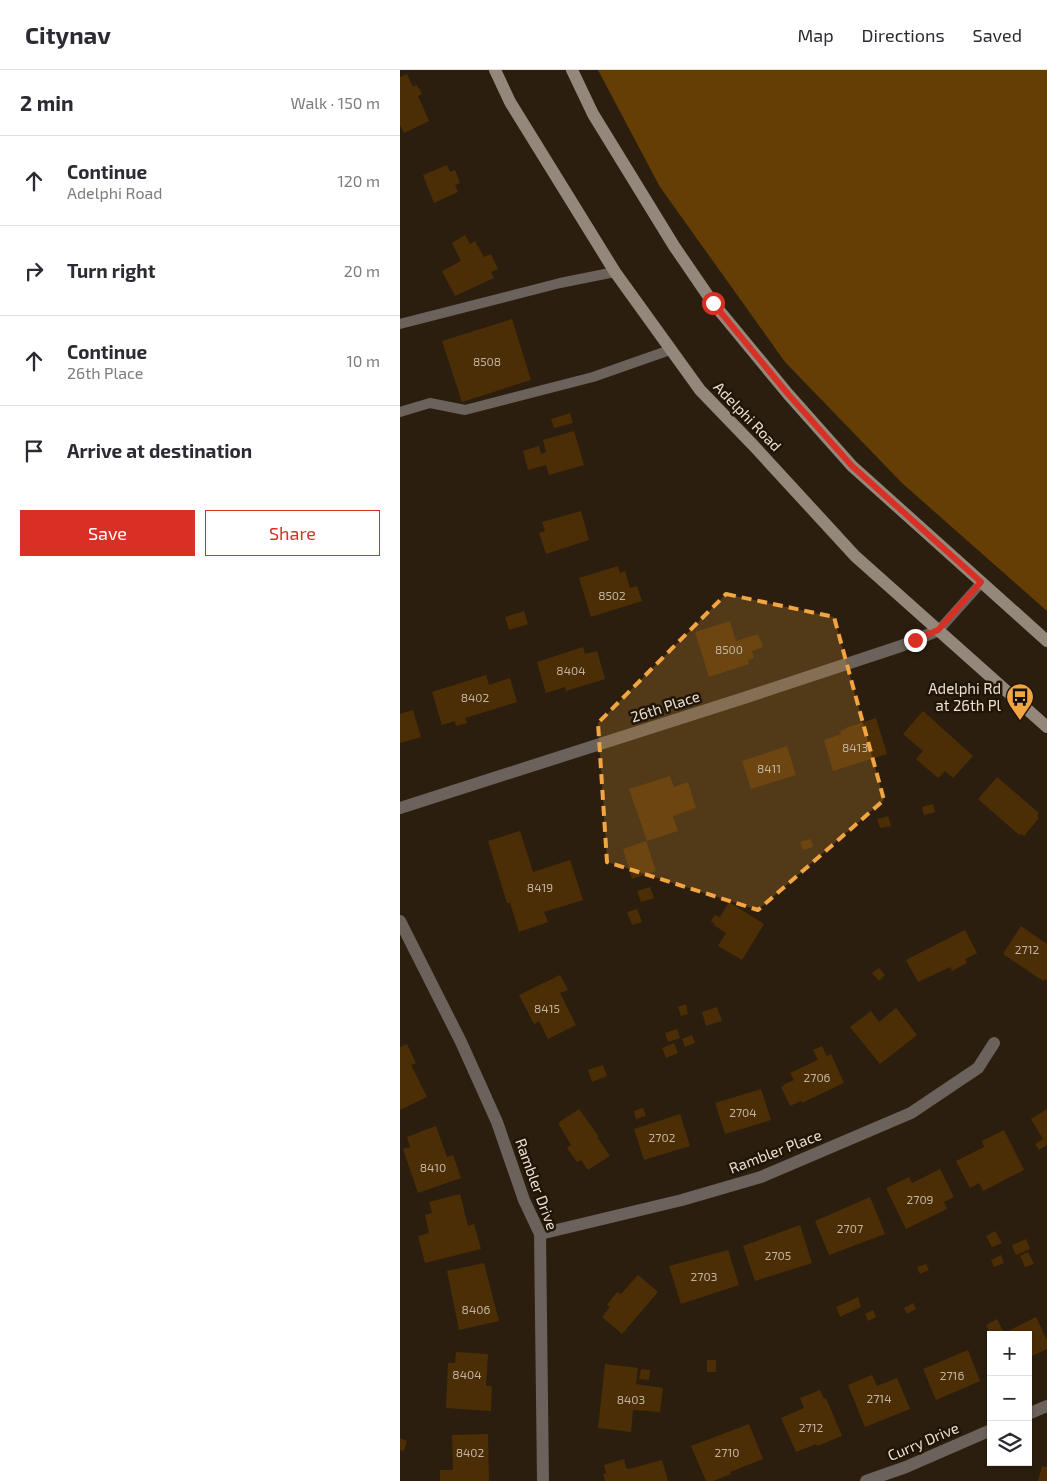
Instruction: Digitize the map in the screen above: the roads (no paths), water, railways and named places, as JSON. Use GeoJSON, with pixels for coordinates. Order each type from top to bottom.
{"type":"FeatureCollection","features":[{"type":"Feature","properties":{"kind":"main road","name":"Adelphi Road"},"geometry":{"type":"LineString","coordinates":[[495,70],[514,108],[615,272],[700,390],[754,445],[855,556],[1047,727]]}},
{"type":"Feature","properties":{"kind":"main road"},"geometry":{"type":"LineString","coordinates":[[572,70],[593,114],[674,246],[713,303],[788,394],[852,466],[1047,640]]}},
{"type":"Feature","properties":{"kind":"street","name":"26th Place"},"geometry":{"type":"LineString","coordinates":[[400,808],[901,646],[938,630]]}},
{"type":"Feature","properties":{"kind":"street","name":"Rambler Drive"},"geometry":{"type":"LineString","coordinates":[[400,921],[461,1042],[485,1095],[497,1122],[524,1200],[540,1234],[543,1481]]}},
{"type":"Feature","properties":{"kind":"street","name":"Rambler Place"},"geometry":{"type":"LineString","coordinates":[[540,1234],[682,1200],[761,1177],[911,1113],[978,1068],[994,1043]]}},
{"type":"Feature","properties":{"kind":"street"},"geometry":{"type":"LineString","coordinates":[[1032,1412],[1047,1406]]}},
{"type":"Feature","properties":{"kind":"street","name":"Curry Drive"},"geometry":{"type":"LineString","coordinates":[[866,1481],[906,1467],[987,1432]]}},
{"type":"Feature","properties":{"kind":"lane"},"geometry":{"type":"LineString","coordinates":[[400,324],[560,283],[615,272]]}},
{"type":"Feature","properties":{"kind":"lane"},"geometry":{"type":"LineString","coordinates":[[400,412],[430,403],[465,410],[593,377],[670,350]]}},
{"type":"Feature","properties":{"kind":"lane"},"geometry":{"type":"LineString","coordinates":[[938,630],[981,582]]}},
{"type":"Feature","properties":{"kind":"place","name":"Adelphi Rd at 26th Pl"},"geometry":{"type":"Point","coordinates":[1020,721]}}]}
